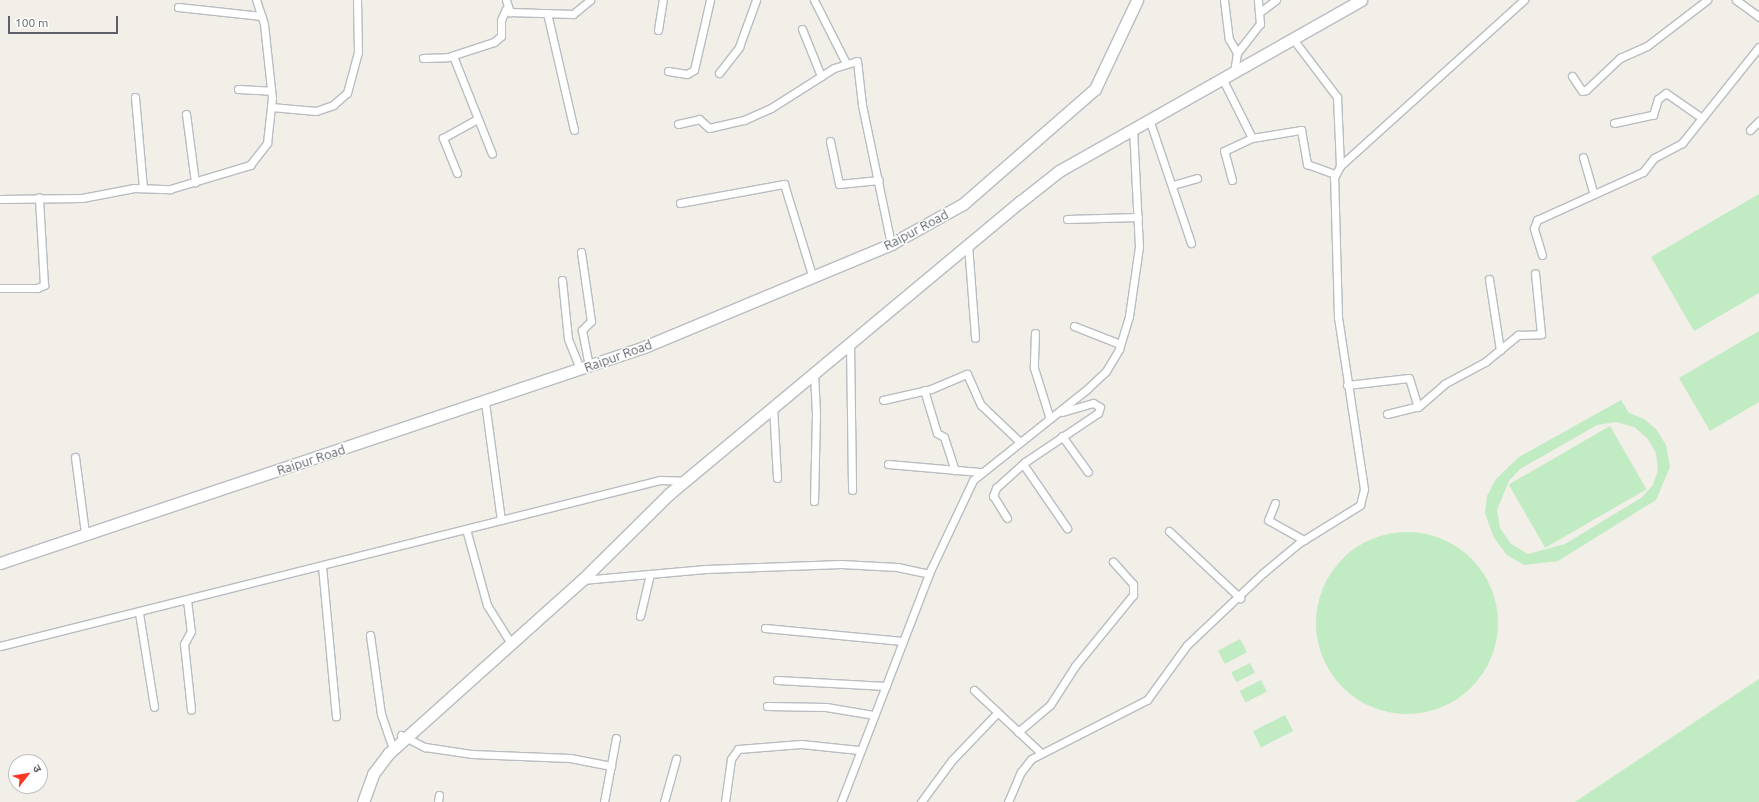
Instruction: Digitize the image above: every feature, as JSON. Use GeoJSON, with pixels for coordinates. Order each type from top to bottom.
{"type":"FeatureCollection","features":[{"type":"Feature","properties":{"kind":"street"},"geometry":{"type":"LineString","coordinates":[[0,199],[94,197],[143,188],[170,189],[242,169],[256,160],[267,143],[271,92],[262,16],[256,0]]}},
{"type":"Feature","properties":{"kind":"street"},"geometry":{"type":"LineString","coordinates":[[271,107],[316,111],[332,105],[347,93],[358,52],[357,0]]}},
{"type":"Feature","properties":{"kind":"street"},"geometry":{"type":"LineString","coordinates":[[423,58],[452,56],[499,39],[506,9],[506,0]]}},
{"type":"Feature","properties":{"kind":"street"},"geometry":{"type":"LineString","coordinates":[[506,9],[512,12],[575,13],[590,0]]}},
{"type":"Feature","properties":{"kind":"street"},"geometry":{"type":"LineString","coordinates":[[658,30],[663,0]]}},
{"type":"Feature","properties":{"kind":"street"},"geometry":{"type":"LineString","coordinates":[[668,71],[687,74],[694,70],[710,0]]}},
{"type":"Feature","properties":{"kind":"street"},"geometry":{"type":"LineString","coordinates":[[719,73],[742,42],[756,0]]}},
{"type":"Feature","properties":{"kind":"street"},"geometry":{"type":"LineString","coordinates":[[814,0],[846,63]]}},
{"type":"Feature","properties":{"kind":"street","name":"Raipur Road"},"geometry":{"type":"LineString","coordinates":[[0,563],[84,533],[585,368],[813,278],[891,244],[963,204],[1084,100],[1105,72],[1137,0]]}},
{"type":"Feature","properties":{"kind":"street"},"geometry":{"type":"LineString","coordinates":[[1224,0],[1229,39],[1237,53]]}},
{"type":"Feature","properties":{"kind":"street"},"geometry":{"type":"LineString","coordinates":[[1234,72],[1237,53],[1259,26],[1260,12],[1258,0]]}},
{"type":"Feature","properties":{"kind":"street"},"geometry":{"type":"LineString","coordinates":[[1260,12],[1276,0]]}},
{"type":"Feature","properties":{"kind":"street"},"geometry":{"type":"LineString","coordinates":[[357,802],[367,772],[391,743],[403,737],[582,580],[684,481],[968,244],[1059,171],[1361,0]]}},
{"type":"Feature","properties":{"kind":"street"},"geometry":{"type":"LineString","coordinates":[[1008,802],[1026,765],[1041,753],[1147,700],[1187,645],[1240,598],[1263,573],[1304,540],[1357,508],[1364,498],[1338,317],[1332,185],[1335,174],[1340,166],[1524,0]]}},
{"type":"Feature","properties":{"kind":"street"},"geometry":{"type":"LineString","coordinates":[[1572,76],[1581,90],[1586,90],[1620,58],[1647,46],[1707,0]]}},
{"type":"Feature","properties":{"kind":"street"},"geometry":{"type":"LineString","coordinates":[[1736,0],[1759,17]]}},
{"type":"Feature","properties":{"kind":"street"},"geometry":{"type":"LineString","coordinates":[[178,7],[262,16]]}},
{"type":"Feature","properties":{"kind":"street"},"geometry":{"type":"LineString","coordinates":[[547,13],[574,130]]}},
{"type":"Feature","properties":{"kind":"street"},"geometry":{"type":"LineString","coordinates":[[802,29],[821,76]]}},
{"type":"Feature","properties":{"kind":"street"},"geometry":{"type":"LineString","coordinates":[[1293,39],[1337,97],[1340,166]]}},
{"type":"Feature","properties":{"kind":"street"},"geometry":{"type":"LineString","coordinates":[[1542,255],[1534,228],[1537,220],[1592,193],[1645,171],[1654,158],[1682,143],[1759,47]]}},
{"type":"Feature","properties":{"kind":"street"},"geometry":{"type":"LineString","coordinates":[[452,56],[492,154]]}},
{"type":"Feature","properties":{"kind":"street"},"geometry":{"type":"LineString","coordinates":[[678,124],[697,119],[709,128],[744,120],[771,108],[821,76],[846,63],[855,61],[860,66],[862,105],[879,180],[891,244]]}},
{"type":"Feature","properties":{"kind":"street"},"geometry":{"type":"LineString","coordinates":[[1222,78],[1252,138]]}},
{"type":"Feature","properties":{"kind":"street"},"geometry":{"type":"LineString","coordinates":[[238,89],[271,92]]}},
{"type":"Feature","properties":{"kind":"street"},"geometry":{"type":"LineString","coordinates":[[1614,123],[1653,115],[1658,99],[1666,93],[1702,118]]}},
{"type":"Feature","properties":{"kind":"street"},"geometry":{"type":"LineString","coordinates":[[135,97],[143,188]]}},
{"type":"Feature","properties":{"kind":"street"},"geometry":{"type":"LineString","coordinates":[[186,114],[195,182]]}},
{"type":"Feature","properties":{"kind":"street"},"geometry":{"type":"LineString","coordinates":[[457,173],[443,138],[477,119]]}},
{"type":"Feature","properties":{"kind":"street"},"geometry":{"type":"LineString","coordinates":[[1149,119],[1173,185],[1191,243]]}},
{"type":"Feature","properties":{"kind":"street"},"geometry":{"type":"LineString","coordinates":[[1750,130],[1759,121]]}},
{"type":"Feature","properties":{"kind":"street"},"geometry":{"type":"LineString","coordinates":[[841,802],[859,750],[886,686],[929,574],[967,490],[980,472],[1058,413],[1106,371],[1120,344],[1137,266],[1138,217],[1133,128]]}},
{"type":"Feature","properties":{"kind":"street"},"geometry":{"type":"LineString","coordinates":[[1232,180],[1224,151],[1252,138],[1301,130],[1307,164],[1335,174]]}},
{"type":"Feature","properties":{"kind":"street"},"geometry":{"type":"LineString","coordinates":[[830,141],[839,184],[879,180]]}},
{"type":"Feature","properties":{"kind":"street"},"geometry":{"type":"LineString","coordinates":[[1583,157],[1592,193]]}},
{"type":"Feature","properties":{"kind":"street"},"geometry":{"type":"LineString","coordinates":[[1173,185],[1197,178]]}},
{"type":"Feature","properties":{"kind":"street"},"geometry":{"type":"LineString","coordinates":[[680,203],[784,184],[813,278]]}},
{"type":"Feature","properties":{"kind":"street"},"geometry":{"type":"LineString","coordinates":[[0,288],[37,288],[44,285],[39,197]]}},
{"type":"Feature","properties":{"kind":"street"},"geometry":{"type":"LineString","coordinates":[[1067,219],[1138,217]]}},
{"type":"Feature","properties":{"kind":"street"},"geometry":{"type":"LineString","coordinates":[[968,244],[975,338]]}},
{"type":"Feature","properties":{"kind":"street"},"geometry":{"type":"LineString","coordinates":[[581,252],[591,321],[582,330],[585,368]]}},
{"type":"Feature","properties":{"kind":"street"},"geometry":{"type":"LineString","coordinates":[[1388,414],[1416,407],[1444,384],[1500,350],[1518,334],[1539,335],[1543,331],[1535,273]]}},
{"type":"Feature","properties":{"kind":"street"},"geometry":{"type":"LineString","coordinates":[[1489,279],[1500,350]]}},
{"type":"Feature","properties":{"kind":"street"},"geometry":{"type":"LineString","coordinates":[[562,280],[568,339],[585,368]]}},
{"type":"Feature","properties":{"kind":"street"},"geometry":{"type":"LineString","coordinates":[[1074,326],[1120,344]]}},
{"type":"Feature","properties":{"kind":"street"},"geometry":{"type":"LineString","coordinates":[[1036,333],[1034,368],[1050,419]]}},
{"type":"Feature","properties":{"kind":"street"},"geometry":{"type":"LineString","coordinates":[[850,342],[852,490]]}},
{"type":"Feature","properties":{"kind":"street"},"geometry":{"type":"LineString","coordinates":[[814,372],[816,414],[814,501]]}},
{"type":"Feature","properties":{"kind":"street"},"geometry":{"type":"LineString","coordinates":[[882,400],[924,390],[969,375],[981,405],[1020,442]]}},
{"type":"Feature","properties":{"kind":"street"},"geometry":{"type":"LineString","coordinates":[[1347,385],[1409,378],[1416,407]]}},
{"type":"Feature","properties":{"kind":"street"},"geometry":{"type":"LineString","coordinates":[[924,390],[937,433],[944,437],[956,470]]}},
{"type":"Feature","properties":{"kind":"street"},"geometry":{"type":"LineString","coordinates":[[485,402],[501,520]]}},
{"type":"Feature","properties":{"kind":"street"},"geometry":{"type":"LineString","coordinates":[[1007,518],[993,494],[1023,464],[1062,436],[1098,413],[1100,407],[1093,404],[1058,413]]}},
{"type":"Feature","properties":{"kind":"street"},"geometry":{"type":"LineString","coordinates":[[773,406],[777,478]]}},
{"type":"Feature","properties":{"kind":"street"},"geometry":{"type":"LineString","coordinates":[[1062,436],[1088,472]]}},
{"type":"Feature","properties":{"kind":"street"},"geometry":{"type":"LineString","coordinates":[[76,457],[84,533]]}},
{"type":"Feature","properties":{"kind":"street"},"geometry":{"type":"LineString","coordinates":[[888,464],[980,472]]}},
{"type":"Feature","properties":{"kind":"street"},"geometry":{"type":"LineString","coordinates":[[1023,464],[1067,528]]}},
{"type":"Feature","properties":{"kind":"street"},"geometry":{"type":"LineString","coordinates":[[0,646],[139,613],[660,480],[684,481]]}},
{"type":"Feature","properties":{"kind":"street"},"geometry":{"type":"LineString","coordinates":[[363,802],[377,767],[403,737],[654,501],[669,494]]}},
{"type":"Feature","properties":{"kind":"street"},"geometry":{"type":"LineString","coordinates":[[1275,503],[1268,520],[1304,540]]}},
{"type":"Feature","properties":{"kind":"street"},"geometry":{"type":"LineString","coordinates":[[466,529],[488,605],[508,638]]}},
{"type":"Feature","properties":{"kind":"street"},"geometry":{"type":"LineString","coordinates":[[1169,531],[1240,598]]}},
{"type":"Feature","properties":{"kind":"street"},"geometry":{"type":"LineString","coordinates":[[1018,732],[1050,706],[1075,666],[1132,595],[1133,584],[1113,562]]}},
{"type":"Feature","properties":{"kind":"street"},"geometry":{"type":"LineString","coordinates":[[582,580],[650,574],[841,564],[897,567],[929,574]]}},
{"type":"Feature","properties":{"kind":"street"},"geometry":{"type":"LineString","coordinates":[[322,566],[336,716]]}},
{"type":"Feature","properties":{"kind":"street"},"geometry":{"type":"LineString","coordinates":[[640,616],[650,574]]}},
{"type":"Feature","properties":{"kind":"street"},"geometry":{"type":"LineString","coordinates":[[187,600],[191,631],[184,644],[191,710]]}},
{"type":"Feature","properties":{"kind":"street"},"geometry":{"type":"LineString","coordinates":[[139,613],[154,707]]}},
{"type":"Feature","properties":{"kind":"street"},"geometry":{"type":"LineString","coordinates":[[765,628],[902,641]]}},
{"type":"Feature","properties":{"kind":"street"},"geometry":{"type":"LineString","coordinates":[[370,635],[383,724],[391,743]]}},
{"type":"Feature","properties":{"kind":"street"},"geometry":{"type":"LineString","coordinates":[[776,680],[886,686]]}},
{"type":"Feature","properties":{"kind":"street"},"geometry":{"type":"LineString","coordinates":[[974,690],[1041,753]]}},
{"type":"Feature","properties":{"kind":"street"},"geometry":{"type":"LineString","coordinates":[[767,706],[826,707],[874,715]]}},
{"type":"Feature","properties":{"kind":"street"},"geometry":{"type":"LineString","coordinates":[[921,802],[952,760],[998,712]]}},
{"type":"Feature","properties":{"kind":"street"},"geometry":{"type":"LineString","coordinates":[[403,737],[425,747],[472,754],[570,758],[611,766]]}},
{"type":"Feature","properties":{"kind":"street"},"geometry":{"type":"LineString","coordinates":[[604,802],[616,738]]}},
{"type":"Feature","properties":{"kind":"street"},"geometry":{"type":"LineString","coordinates":[[725,802],[731,759],[738,749],[801,744],[859,750]]}},
{"type":"Feature","properties":{"kind":"street"},"geometry":{"type":"LineString","coordinates":[[664,802],[676,759]]}},
{"type":"Feature","properties":{"kind":"green space"},"geometry":{"type":"Polygon","coordinates":[[[1759,194],[1759,293],[1694,331],[1651,257],[1759,194]]]}},
{"type":"Feature","properties":{"kind":"green space"},"geometry":{"type":"Polygon","coordinates":[[[1759,331],[1759,402],[1710,431],[1679,378],[1759,331]]]}},
{"type":"Feature","properties":{"kind":"green space"},"geometry":{"type":"Polygon","coordinates":[[[1621,400],[1629,413],[1644,419],[1656,429],[1666,445],[1670,467],[1656,500],[1558,561],[1524,565],[1507,555],[1494,538],[1485,513],[1487,496],[1496,479],[1519,457],[1621,400]],[[1616,422],[1597,425],[1520,469],[1509,481],[1497,510],[1500,528],[1511,544],[1528,554],[1565,544],[1641,498],[1653,485],[1658,470],[1656,453],[1647,438],[1634,427],[1616,422]]]}},
{"type":"Feature","properties":{"kind":"green space"},"geometry":{"type":"Polygon","coordinates":[[[1610,426],[1646,489],[1545,548],[1509,484],[1610,426]]]}},
{"type":"Feature","properties":{"kind":"green space"},"geometry":{"type":"Polygon","coordinates":[[[1398,532],[1416,532],[1442,539],[1458,547],[1477,565],[1483,572],[1491,588],[1498,614],[1498,632],[1491,658],[1483,674],[1465,693],[1458,699],[1433,710],[1416,714],[1398,714],[1372,707],[1356,699],[1331,674],[1323,658],[1318,641],[1316,632],[1316,614],[1323,588],[1331,572],[1356,547],[1372,539],[1389,534],[1398,532]]]}},
{"type":"Feature","properties":{"kind":"green space"},"geometry":{"type":"Polygon","coordinates":[[[1240,639],[1247,652],[1225,664],[1218,651],[1240,639]]]}},
{"type":"Feature","properties":{"kind":"green space"},"geometry":{"type":"Polygon","coordinates":[[[1250,663],[1255,673],[1236,682],[1231,673],[1250,663]]]}},
{"type":"Feature","properties":{"kind":"green space"},"geometry":{"type":"Polygon","coordinates":[[[1759,679],[1759,802],[1575,802],[1759,679]]]}},
{"type":"Feature","properties":{"kind":"green space"},"geometry":{"type":"Polygon","coordinates":[[[1261,680],[1267,692],[1246,702],[1240,691],[1261,680]]]}},
{"type":"Feature","properties":{"kind":"green space"},"geometry":{"type":"Polygon","coordinates":[[[1285,715],[1293,731],[1261,747],[1253,731],[1285,715]]]}}]}
